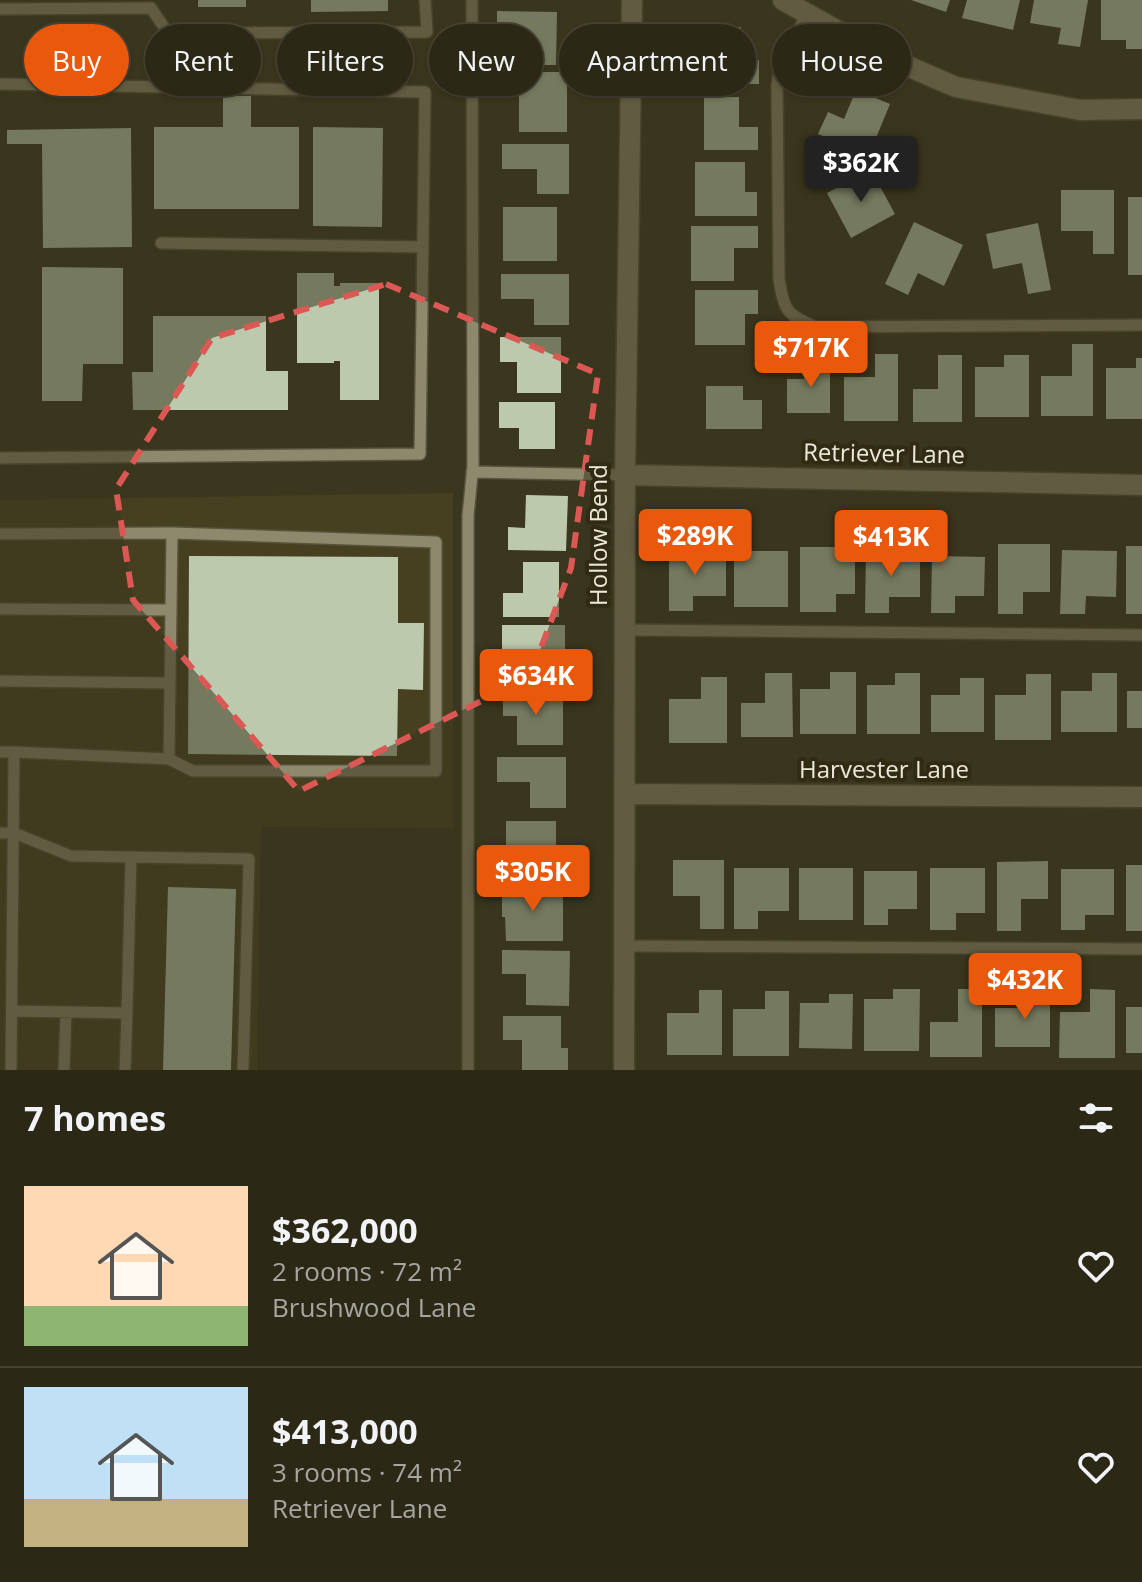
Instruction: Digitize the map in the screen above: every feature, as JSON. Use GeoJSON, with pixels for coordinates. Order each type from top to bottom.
{"type":"FeatureCollection","features":[{"type":"Feature","properties":{"kind":"street","name":"Hollow Bend"},"geometry":{"type":"LineString","coordinates":[[624,1070],[625,475],[632,0]]}},
{"type":"Feature","properties":{"kind":"street"},"geometry":{"type":"LineString","coordinates":[[783,0],[875,52],[956,87],[1080,110],[1142,109]]}},
{"type":"Feature","properties":{"kind":"street","name":"Retriever Lane"},"geometry":{"type":"LineString","coordinates":[[625,475],[1142,485]]}},
{"type":"Feature","properties":{"kind":"street","name":"Harvester Lane"},"geometry":{"type":"LineString","coordinates":[[625,794],[1142,797]]}},
{"type":"Feature","properties":{"kind":"lane"},"geometry":{"type":"LineString","coordinates":[[261,33],[427,32],[425,0]]}},
{"type":"Feature","properties":{"kind":"lane"},"geometry":{"type":"LineString","coordinates":[[468,1070],[472,0]]}},
{"type":"Feature","properties":{"kind":"lane"},"geometry":{"type":"LineString","coordinates":[[0,9],[151,8],[162,24]]}},
{"type":"Feature","properties":{"kind":"lane"},"geometry":{"type":"LineString","coordinates":[[807,13],[779,70],[777,85],[779,279],[784,306],[799,321],[816,327],[1142,325]]}},
{"type":"Feature","properties":{"kind":"lane"},"geometry":{"type":"LineString","coordinates":[[0,84],[145,86]]}},
{"type":"Feature","properties":{"kind":"lane"},"geometry":{"type":"LineString","coordinates":[[0,458],[420,454],[425,92],[261,89]]}},
{"type":"Feature","properties":{"kind":"lane"},"geometry":{"type":"LineString","coordinates":[[161,243],[423,247]]}},
{"type":"Feature","properties":{"kind":"lane"},"geometry":{"type":"LineString","coordinates":[[472,472],[625,475]]}},
{"type":"Feature","properties":{"kind":"lane"},"geometry":{"type":"LineString","coordinates":[[169,759],[172,533]]}},
{"type":"Feature","properties":{"kind":"lane"},"geometry":{"type":"LineString","coordinates":[[0,534],[172,533],[436,542],[436,771],[193,771],[169,759],[0,752]]}},
{"type":"Feature","properties":{"kind":"lane"},"geometry":{"type":"LineString","coordinates":[[0,609],[171,610]]}},
{"type":"Feature","properties":{"kind":"lane"},"geometry":{"type":"LineString","coordinates":[[625,630],[1142,635]]}},
{"type":"Feature","properties":{"kind":"lane"},"geometry":{"type":"LineString","coordinates":[[0,681],[170,683]]}},
{"type":"Feature","properties":{"kind":"lane"},"geometry":{"type":"LineString","coordinates":[[11,1070],[12,1011],[6,961],[14,833],[14,752]]}},
{"type":"Feature","properties":{"kind":"lane"},"geometry":{"type":"LineString","coordinates":[[0,833],[14,833],[71,856],[249,859],[243,1070]]}},
{"type":"Feature","properties":{"kind":"lane"},"geometry":{"type":"LineString","coordinates":[[125,1070],[131,857]]}},
{"type":"Feature","properties":{"kind":"lane"},"geometry":{"type":"LineString","coordinates":[[624,946],[1142,949]]}},
{"type":"Feature","properties":{"kind":"lane"},"geometry":{"type":"LineString","coordinates":[[12,1011],[127,1013]]}},
{"type":"Feature","properties":{"kind":"lane"},"geometry":{"type":"LineString","coordinates":[[64,1070],[66,1012]]}},
{"type":"Feature","properties":{"kind":"highlighted area"},"geometry":{"type":"Polygon","coordinates":[[[386,284],[598,374],[571,568],[530,677],[299,791],[133,600],[116,489],[212,338],[386,284]]]}},
{"type":"Feature","properties":{"kind":"shaded area"},"geometry":{"type":"Polygon","coordinates":[[[453,493],[453,828],[261,827],[257,1070],[0,1070],[0,500],[453,493]]]}},
{"type":"Feature","properties":{"kind":"building"},"geometry":{"type":"Polygon","coordinates":[[[198,0],[246,0],[246,7],[198,7],[198,0]]]}},
{"type":"Feature","properties":{"kind":"building"},"geometry":{"type":"Polygon","coordinates":[[[311,0],[388,0],[388,11],[311,12],[311,0]]]}},
{"type":"Feature","properties":{"kind":"building"},"geometry":{"type":"Polygon","coordinates":[[[911,0],[950,0],[946,12],[911,0]]]}},
{"type":"Feature","properties":{"kind":"building"},"geometry":{"type":"Polygon","coordinates":[[[967,0],[1020,0],[1013,30],[962,18],[967,0]]]}},
{"type":"Feature","properties":{"kind":"building"},"geometry":{"type":"Polygon","coordinates":[[[1034,0],[1088,0],[1080,47],[1058,44],[1061,28],[1030,23],[1034,0]]]}},
{"type":"Feature","properties":{"kind":"building"},"geometry":{"type":"Polygon","coordinates":[[[1101,0],[1142,0],[1142,49],[1126,49],[1126,40],[1101,40],[1101,0]]]}},
{"type":"Feature","properties":{"kind":"building"},"geometry":{"type":"Polygon","coordinates":[[[497,11],[557,12],[556,65],[543,65],[543,24],[497,24],[497,11]]]}},
{"type":"Feature","properties":{"kind":"building"},"geometry":{"type":"Polygon","coordinates":[[[756,60],[759,60],[759,84],[756,84],[756,60]]]}},
{"type":"Feature","properties":{"kind":"building"},"geometry":{"type":"Polygon","coordinates":[[[543,72],[559,72],[559,96],[567,96],[567,132],[519,132],[519,96],[543,96],[543,72]]]}},
{"type":"Feature","properties":{"kind":"building"},"geometry":{"type":"Polygon","coordinates":[[[223,96],[251,96],[251,127],[299,127],[299,209],[154,209],[154,127],[223,127],[223,96]]]}},
{"type":"Feature","properties":{"kind":"building"},"geometry":{"type":"Polygon","coordinates":[[[854,96],[871,96],[890,104],[869,155],[818,134],[828,112],[844,119],[854,96]]]}},
{"type":"Feature","properties":{"kind":"building"},"geometry":{"type":"Polygon","coordinates":[[[704,97],[739,97],[739,127],[758,127],[758,150],[704,150],[704,97]]]}},
{"type":"Feature","properties":{"kind":"building"},"geometry":{"type":"Polygon","coordinates":[[[313,127],[383,128],[382,227],[313,226],[313,127]]]}},
{"type":"Feature","properties":{"kind":"building"},"geometry":{"type":"Polygon","coordinates":[[[131,128],[132,247],[43,248],[42,144],[7,144],[7,130],[131,128]]]}},
{"type":"Feature","properties":{"kind":"building"},"geometry":{"type":"Polygon","coordinates":[[[502,144],[569,144],[569,194],[537,194],[537,169],[502,169],[502,144]]]}},
{"type":"Feature","properties":{"kind":"building"},"geometry":{"type":"Polygon","coordinates":[[[695,162],[745,162],[745,192],[757,192],[757,216],[695,216],[695,162]]]}},
{"type":"Feature","properties":{"kind":"building"},"geometry":{"type":"Polygon","coordinates":[[[871,170],[895,214],[851,238],[827,193],[871,170]]]}},
{"type":"Feature","properties":{"kind":"building"},"geometry":{"type":"Polygon","coordinates":[[[1061,190],[1114,190],[1114,254],[1093,254],[1093,231],[1061,231],[1061,190]]]}},
{"type":"Feature","properties":{"kind":"building"},"geometry":{"type":"Polygon","coordinates":[[[1128,197],[1142,197],[1142,275],[1128,275],[1128,197]]]}},
{"type":"Feature","properties":{"kind":"building"},"geometry":{"type":"Polygon","coordinates":[[[503,207],[557,207],[557,261],[503,261],[503,207]]]}},
{"type":"Feature","properties":{"kind":"building"},"geometry":{"type":"Polygon","coordinates":[[[914,222],[963,245],[944,286],[918,273],[908,295],[885,284],[914,222]]]}},
{"type":"Feature","properties":{"kind":"building"},"geometry":{"type":"Polygon","coordinates":[[[1038,223],[1051,290],[1028,294],[1022,263],[993,269],[986,234],[1038,223]]]}},
{"type":"Feature","properties":{"kind":"building"},"geometry":{"type":"Polygon","coordinates":[[[691,226],[758,226],[758,248],[734,248],[734,281],[691,281],[691,226]]]}},
{"type":"Feature","properties":{"kind":"building"},"geometry":{"type":"Polygon","coordinates":[[[42,267],[123,268],[123,364],[83,364],[82,401],[42,401],[42,267]]]}},
{"type":"Feature","properties":{"kind":"building"},"geometry":{"type":"Polygon","coordinates":[[[297,273],[334,273],[334,286],[340,286],[340,283],[379,283],[379,400],[340,400],[340,361],[297,363],[297,273]]]}},
{"type":"Feature","properties":{"kind":"building"},"geometry":{"type":"Polygon","coordinates":[[[501,274],[569,274],[569,325],[534,325],[534,299],[501,299],[501,274]]]}},
{"type":"Feature","properties":{"kind":"building"},"geometry":{"type":"Polygon","coordinates":[[[695,290],[758,290],[758,314],[745,314],[745,345],[695,345],[695,290]]]}},
{"type":"Feature","properties":{"kind":"building"},"geometry":{"type":"Polygon","coordinates":[[[153,316],[266,316],[266,371],[288,371],[288,410],[133,410],[132,372],[153,372],[153,316]]]}},
{"type":"Feature","properties":{"kind":"building"},"geometry":{"type":"Polygon","coordinates":[[[500,337],[561,337],[561,393],[517,393],[517,362],[500,362],[500,337]]]}},
{"type":"Feature","properties":{"kind":"building"},"geometry":{"type":"Polygon","coordinates":[[[1072,344],[1093,344],[1093,416],[1041,416],[1041,376],[1072,376],[1072,344]]]}},
{"type":"Feature","properties":{"kind":"building"},"geometry":{"type":"Polygon","coordinates":[[[875,354],[898,354],[898,421],[844,421],[844,377],[875,377],[875,354]]]}},
{"type":"Feature","properties":{"kind":"building"},"geometry":{"type":"Polygon","coordinates":[[[938,355],[962,355],[962,422],[913,422],[913,389],[938,389],[938,355]]]}},
{"type":"Feature","properties":{"kind":"building"},"geometry":{"type":"Polygon","coordinates":[[[1004,355],[1029,355],[1029,417],[975,417],[975,367],[1004,367],[1004,355]]]}},
{"type":"Feature","properties":{"kind":"building"},"geometry":{"type":"Polygon","coordinates":[[[1136,358],[1142,358],[1142,419],[1106,419],[1106,368],[1136,368],[1136,358]]]}},
{"type":"Feature","properties":{"kind":"building"},"geometry":{"type":"Polygon","coordinates":[[[804,360],[830,360],[830,413],[787,413],[787,379],[804,379],[804,360]]]}},
{"type":"Feature","properties":{"kind":"building"},"geometry":{"type":"Polygon","coordinates":[[[706,386],[743,386],[743,400],[762,400],[762,429],[706,429],[706,386]]]}},
{"type":"Feature","properties":{"kind":"building"},"geometry":{"type":"Polygon","coordinates":[[[499,402],[555,402],[555,449],[519,449],[519,428],[499,428],[499,402]]]}},
{"type":"Feature","properties":{"kind":"building"},"geometry":{"type":"Polygon","coordinates":[[[526,495],[568,496],[566,551],[508,550],[508,527],[525,528],[526,495]]]}},
{"type":"Feature","properties":{"kind":"building"},"geometry":{"type":"Polygon","coordinates":[[[998,544],[1050,544],[1050,592],[1023,592],[1023,614],[998,614],[998,544]]]}},
{"type":"Feature","properties":{"kind":"building"},"geometry":{"type":"Polygon","coordinates":[[[1126,546],[1142,546],[1142,614],[1126,614],[1126,546]]]}},
{"type":"Feature","properties":{"kind":"building"},"geometry":{"type":"Polygon","coordinates":[[[800,547],[855,547],[855,594],[836,594],[836,612],[800,612],[800,547]]]}},
{"type":"Feature","properties":{"kind":"building"},"geometry":{"type":"Polygon","coordinates":[[[866,550],[920,551],[920,597],[889,597],[889,613],[865,613],[866,550]]]}},
{"type":"Feature","properties":{"kind":"building"},"geometry":{"type":"Polygon","coordinates":[[[1062,550],[1117,551],[1116,597],[1086,596],[1085,614],[1060,614],[1062,550]]]}},
{"type":"Feature","properties":{"kind":"building"},"geometry":{"type":"Polygon","coordinates":[[[669,551],[726,551],[726,596],[693,596],[693,611],[669,611],[669,551]]]}},
{"type":"Feature","properties":{"kind":"building"},"geometry":{"type":"Polygon","coordinates":[[[734,551],[788,551],[788,607],[734,607],[734,551]]]}},
{"type":"Feature","properties":{"kind":"building"},"geometry":{"type":"Polygon","coordinates":[[[189,556],[398,557],[398,623],[424,623],[423,690],[398,689],[397,756],[188,754],[189,556]]]}},
{"type":"Feature","properties":{"kind":"building"},"geometry":{"type":"Polygon","coordinates":[[[932,556],[985,557],[984,596],[955,596],[955,613],[931,613],[932,556]]]}},
{"type":"Feature","properties":{"kind":"building"},"geometry":{"type":"Polygon","coordinates":[[[523,562],[559,562],[559,617],[503,617],[503,593],[523,593],[523,562]]]}},
{"type":"Feature","properties":{"kind":"building"},"geometry":{"type":"Polygon","coordinates":[[[502,625],[565,625],[565,681],[502,681],[502,625]]]}},
{"type":"Feature","properties":{"kind":"building"},"geometry":{"type":"Polygon","coordinates":[[[830,672],[856,672],[856,734],[800,734],[800,689],[830,689],[830,672]]]}},
{"type":"Feature","properties":{"kind":"building"},"geometry":{"type":"Polygon","coordinates":[[[765,673],[792,673],[793,737],[741,737],[741,703],[765,703],[765,673]]]}},
{"type":"Feature","properties":{"kind":"building"},"geometry":{"type":"Polygon","coordinates":[[[895,673],[920,673],[920,734],[867,734],[867,685],[895,685],[895,673]]]}},
{"type":"Feature","properties":{"kind":"building"},"geometry":{"type":"Polygon","coordinates":[[[1092,673],[1117,673],[1117,732],[1061,732],[1061,691],[1092,691],[1092,673]]]}},
{"type":"Feature","properties":{"kind":"building"},"geometry":{"type":"Polygon","coordinates":[[[1026,674],[1051,674],[1051,740],[995,740],[995,695],[1026,695],[1026,674]]]}},
{"type":"Feature","properties":{"kind":"building"},"geometry":{"type":"Polygon","coordinates":[[[701,677],[727,677],[727,743],[669,743],[669,699],[701,699],[701,677]]]}},
{"type":"Feature","properties":{"kind":"building"},"geometry":{"type":"Polygon","coordinates":[[[960,678],[984,678],[984,732],[931,732],[931,695],[960,695],[960,678]]]}},
{"type":"Feature","properties":{"kind":"building"},"geometry":{"type":"Polygon","coordinates":[[[1127,691],[1142,691],[1142,728],[1127,728],[1127,691]]]}},
{"type":"Feature","properties":{"kind":"building"},"geometry":{"type":"Polygon","coordinates":[[[503,692],[563,692],[563,745],[517,745],[517,716],[503,716],[503,692]]]}},
{"type":"Feature","properties":{"kind":"building"},"geometry":{"type":"Polygon","coordinates":[[[497,757],[566,757],[566,808],[530,808],[530,782],[497,782],[497,757]]]}},
{"type":"Feature","properties":{"kind":"building"},"geometry":{"type":"Polygon","coordinates":[[[506,821],[556,821],[556,875],[506,875],[506,821]]]}},
{"type":"Feature","properties":{"kind":"building"},"geometry":{"type":"Polygon","coordinates":[[[673,860],[724,860],[724,929],[700,929],[700,896],[673,896],[673,860]]]}},
{"type":"Feature","properties":{"kind":"building"},"geometry":{"type":"Polygon","coordinates":[[[1048,861],[1048,899],[1021,899],[1021,931],[997,931],[997,862],[1048,861]]]}},
{"type":"Feature","properties":{"kind":"building"},"geometry":{"type":"Polygon","coordinates":[[[1126,865],[1142,865],[1142,931],[1126,931],[1126,865]]]}},
{"type":"Feature","properties":{"kind":"building"},"geometry":{"type":"Polygon","coordinates":[[[734,868],[789,868],[789,911],[758,911],[758,929],[734,929],[734,868]]]}},
{"type":"Feature","properties":{"kind":"building"},"geometry":{"type":"Polygon","coordinates":[[[799,868],[853,868],[853,920],[799,920],[799,868]]]}},
{"type":"Feature","properties":{"kind":"building"},"geometry":{"type":"Polygon","coordinates":[[[930,868],[985,868],[985,913],[956,913],[956,930],[930,930],[930,868]]]}},
{"type":"Feature","properties":{"kind":"building"},"geometry":{"type":"Polygon","coordinates":[[[1061,869],[1114,869],[1114,915],[1085,915],[1085,930],[1061,930],[1061,869]]]}},
{"type":"Feature","properties":{"kind":"building"},"geometry":{"type":"Polygon","coordinates":[[[864,871],[917,871],[917,909],[888,909],[888,925],[864,925],[864,871]]]}},
{"type":"Feature","properties":{"kind":"building"},"geometry":{"type":"Polygon","coordinates":[[[563,885],[563,941],[506,941],[502,886],[563,885]]]}},
{"type":"Feature","properties":{"kind":"building"},"geometry":{"type":"Polygon","coordinates":[[[168,887],[236,889],[231,1070],[163,1070],[168,887]]]}},
{"type":"Feature","properties":{"kind":"building"},"geometry":{"type":"Polygon","coordinates":[[[502,950],[570,951],[569,1006],[526,1005],[526,974],[502,974],[502,950]]]}},
{"type":"Feature","properties":{"kind":"building"},"geometry":{"type":"Polygon","coordinates":[[[893,989],[920,989],[919,1051],[864,1051],[864,999],[893,999],[893,989]]]}},
{"type":"Feature","properties":{"kind":"building"},"geometry":{"type":"Polygon","coordinates":[[[958,989],[982,989],[982,1057],[930,1057],[930,1022],[958,1022],[958,989]]]}},
{"type":"Feature","properties":{"kind":"building"},"geometry":{"type":"Polygon","coordinates":[[[1090,989],[1115,990],[1115,1058],[1059,1058],[1060,1012],[1090,1012],[1090,989]]]}},
{"type":"Feature","properties":{"kind":"building"},"geometry":{"type":"Polygon","coordinates":[[[699,990],[722,990],[722,1055],[667,1055],[667,1013],[699,1013],[699,990]]]}},
{"type":"Feature","properties":{"kind":"building"},"geometry":{"type":"Polygon","coordinates":[[[1018,990],[1050,990],[1050,1047],[995,1047],[995,1008],[1018,1008],[1018,990]]]}},
{"type":"Feature","properties":{"kind":"building"},"geometry":{"type":"Polygon","coordinates":[[[765,991],[789,991],[789,1056],[733,1056],[733,1009],[765,1009],[765,991]]]}},
{"type":"Feature","properties":{"kind":"building"},"geometry":{"type":"Polygon","coordinates":[[[829,994],[853,994],[852,1049],[799,1048],[800,1003],[829,1003],[829,994]]]}},
{"type":"Feature","properties":{"kind":"building"},"geometry":{"type":"Polygon","coordinates":[[[1126,1007],[1142,1007],[1142,1053],[1126,1053],[1126,1007]]]}},
{"type":"Feature","properties":{"kind":"building"},"geometry":{"type":"Polygon","coordinates":[[[503,1016],[561,1016],[561,1048],[568,1048],[568,1070],[522,1070],[522,1040],[503,1040],[503,1016]]]}}]}
